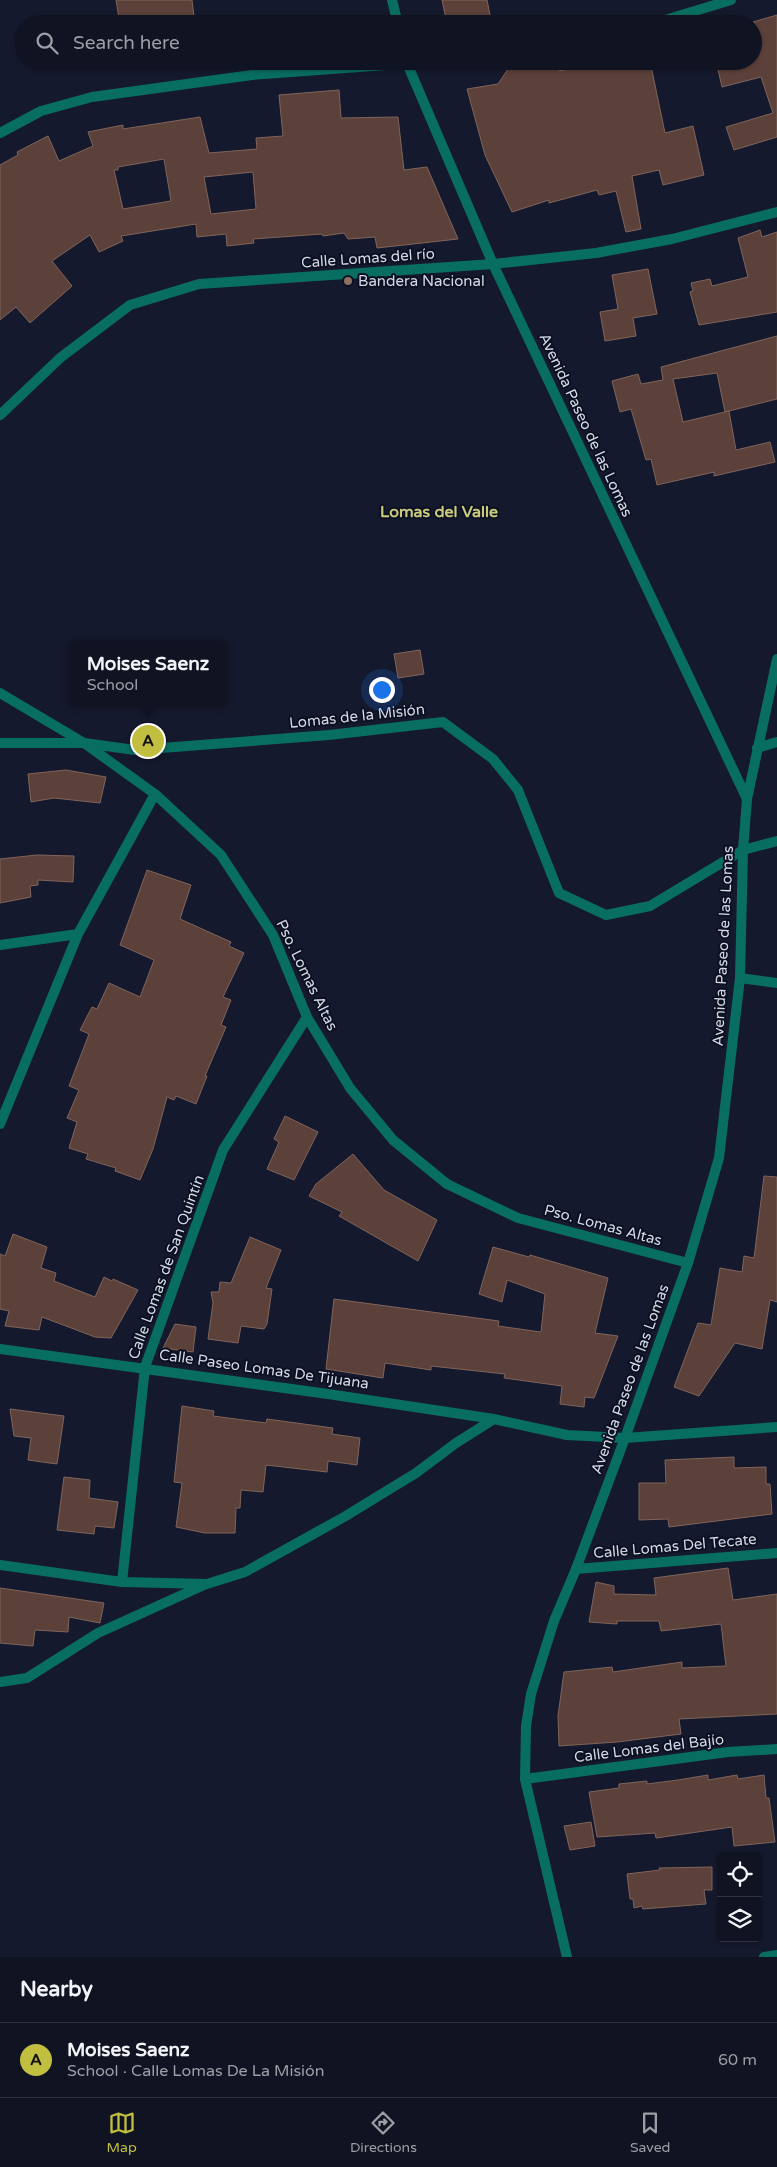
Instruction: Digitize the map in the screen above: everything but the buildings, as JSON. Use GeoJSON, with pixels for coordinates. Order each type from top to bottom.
{"type":"FeatureCollection","features":[{"type":"Feature","properties":{"kind":"street"},"geometry":{"type":"LineString","coordinates":[[392,0],[396,15]]}},
{"type":"Feature","properties":{"kind":"street"},"geometry":{"type":"LineString","coordinates":[[682,15],[731,0]]}},
{"type":"Feature","properties":{"kind":"street"},"geometry":{"type":"LineString","coordinates":[[0,133],[41,111],[92,97],[252,75],[312,70]]}},
{"type":"Feature","properties":{"kind":"street","name":"Avenida Paseo de las Lomas"},"geometry":{"type":"LineString","coordinates":[[410,70],[493,264],[747,798]]}},
{"type":"Feature","properties":{"kind":"street","name":"Calle Lomas del río"},"geometry":{"type":"LineString","coordinates":[[0,415],[60,358],[130,305],[199,284],[493,264],[596,253],[672,239],[777,212]]}},
{"type":"Feature","properties":{"kind":"street","name":"Avenida Paseo de las Lomas"},"geometry":{"type":"LineString","coordinates":[[567,1957],[525,1779],[526,1726],[531,1694],[554,1621],[626,1438],[688,1263],[719,1158],[740,978],[743,850],[747,798],[777,659]]}},
{"type":"Feature","properties":{"kind":"street","name":"Pso. Lomas Altas"},"geometry":{"type":"LineString","coordinates":[[0,693],[84,743],[155,794],[221,855],[273,935],[307,1017],[350,1088],[393,1140],[447,1184],[518,1218],[688,1263]]}},
{"type":"Feature","properties":{"kind":"street","name":"Lomas de la Misión"},"geometry":{"type":"LineString","coordinates":[[84,743],[135,750],[329,735],[443,722],[493,759],[518,790],[560,893],[606,915],[650,906],[743,850],[777,841]]}},
{"type":"Feature","properties":{"kind":"street"},"geometry":{"type":"LineString","coordinates":[[757,748],[777,742]]}},
{"type":"Feature","properties":{"kind":"street"},"geometry":{"type":"LineString","coordinates":[[0,744],[84,743]]}},
{"type":"Feature","properties":{"kind":"street"},"geometry":{"type":"LineString","coordinates":[[0,1124],[78,934],[155,794]]}},
{"type":"Feature","properties":{"kind":"street"},"geometry":{"type":"LineString","coordinates":[[0,945],[78,934]]}},
{"type":"Feature","properties":{"kind":"street"},"geometry":{"type":"LineString","coordinates":[[740,978],[777,983]]}},
{"type":"Feature","properties":{"kind":"street","name":"Calle Lomas de San Quintín"},"geometry":{"type":"LineString","coordinates":[[122,1582],[145,1367],[223,1150],[307,1017]]}},
{"type":"Feature","properties":{"kind":"street","name":"Calle Paseo Lomas De Tijuana"},"geometry":{"type":"LineString","coordinates":[[0,1349],[145,1367],[494,1419],[567,1435],[626,1438]]}},
{"type":"Feature","properties":{"kind":"street"},"geometry":{"type":"LineString","coordinates":[[0,1682],[27,1678],[98,1634],[207,1584],[245,1572],[344,1517],[416,1472],[456,1443],[494,1419]]}},
{"type":"Feature","properties":{"kind":"street"},"geometry":{"type":"LineString","coordinates":[[626,1438],[777,1427]]}},
{"type":"Feature","properties":{"kind":"street","name":"Calle Lomas Del Tecate"},"geometry":{"type":"LineString","coordinates":[[576,1569],[777,1553]]}},
{"type":"Feature","properties":{"kind":"street"},"geometry":{"type":"LineString","coordinates":[[0,1565],[122,1582],[207,1584]]}},
{"type":"Feature","properties":{"kind":"street","name":"Calle Lomas del Bajío"},"geometry":{"type":"LineString","coordinates":[[525,1779],[728,1752],[777,1749]]}},
{"type":"Feature","properties":{"kind":"street"},"geometry":{"type":"LineString","coordinates":[[764,1957],[777,1955]]}},
{"type":"Feature","properties":{"kind":"place","name":"Bandera Nacional"},"geometry":{"type":"Point","coordinates":[348,281]}},
{"type":"Feature","properties":{"kind":"place","name":"Moises Saenz"},"geometry":{"type":"Point","coordinates":[148,741]}},
{"type":"Feature","properties":{"kind":"district","name":"Lomas del Valle"},"geometry":{"type":"Point","coordinates":[439,512]}}]}
